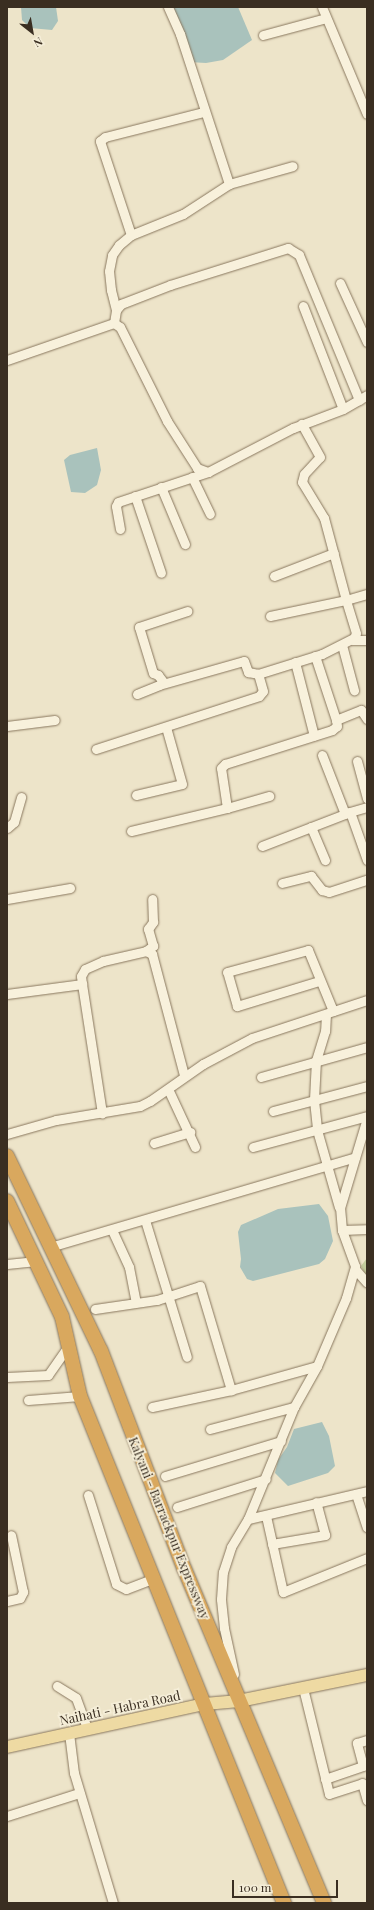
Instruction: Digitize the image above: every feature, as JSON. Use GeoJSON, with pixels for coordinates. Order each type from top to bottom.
{"type":"FeatureCollection","features":[{"type":"Feature","properties":{"kind":"highway","name":"Kalyani - Barrackpur Expressway"},"geometry":{"type":"LineString","coordinates":[[7,1156],[101,1351],[184,1568],[324,1903]]}},
{"type":"Feature","properties":{"kind":"highway"},"geometry":{"type":"LineString","coordinates":[[7,1201],[34,1261],[62,1317],[70,1345],[80,1396],[284,1903]]}},
{"type":"Feature","properties":{"kind":"main road","name":"Naihati - Habra Road"},"geometry":{"type":"LineString","coordinates":[[7,1747],[205,1704],[239,1701],[367,1676]]}},
{"type":"Feature","properties":{"kind":"street"},"geometry":{"type":"LineString","coordinates":[[168,7],[180,34],[204,112],[229,184]]}},
{"type":"Feature","properties":{"kind":"street"},"geometry":{"type":"LineString","coordinates":[[322,7],[367,114]]}},
{"type":"Feature","properties":{"kind":"street"},"geometry":{"type":"LineString","coordinates":[[263,35],[326,18]]}},
{"type":"Feature","properties":{"kind":"street"},"geometry":{"type":"LineString","coordinates":[[131,235],[100,141],[104,137],[204,112]]}},
{"type":"Feature","properties":{"kind":"street"},"geometry":{"type":"LineString","coordinates":[[114,323],[116,310],[111,290],[110,263],[119,245],[131,235],[183,214],[229,184],[293,166]]}},
{"type":"Feature","properties":{"kind":"street"},"geometry":{"type":"LineString","coordinates":[[116,310],[121,304],[170,285],[288,248],[299,255],[363,397],[343,409],[302,424],[208,472],[135,496],[116,504],[120,529]]}},
{"type":"Feature","properties":{"kind":"street"},"geometry":{"type":"LineString","coordinates":[[340,283],[367,342]]}},
{"type":"Feature","properties":{"kind":"street"},"geometry":{"type":"LineString","coordinates":[[303,306],[343,409]]}},
{"type":"Feature","properties":{"kind":"street"},"geometry":{"type":"LineString","coordinates":[[7,360],[114,323]]}},
{"type":"Feature","properties":{"kind":"street"},"geometry":{"type":"LineString","coordinates":[[114,323],[120,327],[176,435],[197,468],[208,472]]}},
{"type":"Feature","properties":{"kind":"street"},"geometry":{"type":"LineString","coordinates":[[302,424],[320,457],[304,474],[302,482],[324,518],[356,633],[352,640]]}},
{"type":"Feature","properties":{"kind":"street"},"geometry":{"type":"LineString","coordinates":[[192,478],[210,514]]}},
{"type":"Feature","properties":{"kind":"street"},"geometry":{"type":"LineString","coordinates":[[161,487],[185,544]]}},
{"type":"Feature","properties":{"kind":"street"},"geometry":{"type":"LineString","coordinates":[[135,496],[161,573]]}},
{"type":"Feature","properties":{"kind":"street"},"geometry":{"type":"LineString","coordinates":[[274,576],[334,553]]}},
{"type":"Feature","properties":{"kind":"street"},"geometry":{"type":"LineString","coordinates":[[270,616],[346,600],[367,594]]}},
{"type":"Feature","properties":{"kind":"street"},"geometry":{"type":"LineString","coordinates":[[164,683],[158,675],[153,673],[139,627],[186,611]]}},
{"type":"Feature","properties":{"kind":"street"},"geometry":{"type":"LineString","coordinates":[[137,694],[164,683],[244,661],[248,672],[258,674],[315,656],[352,640],[367,640]]}},
{"type":"Feature","properties":{"kind":"street"},"geometry":{"type":"LineString","coordinates":[[342,645],[354,690]]}},
{"type":"Feature","properties":{"kind":"street"},"geometry":{"type":"LineString","coordinates":[[227,808],[222,766],[332,730],[337,726],[315,656]]}},
{"type":"Feature","properties":{"kind":"street"},"geometry":{"type":"LineString","coordinates":[[295,662],[314,736]]}},
{"type":"Feature","properties":{"kind":"street"},"geometry":{"type":"LineString","coordinates":[[96,749],[259,696],[263,691],[258,674]]}},
{"type":"Feature","properties":{"kind":"street"},"geometry":{"type":"LineString","coordinates":[[336,720],[361,710],[367,719]]}},
{"type":"Feature","properties":{"kind":"street"},"geometry":{"type":"LineString","coordinates":[[7,726],[55,720]]}},
{"type":"Feature","properties":{"kind":"street"},"geometry":{"type":"LineString","coordinates":[[136,795],[182,784],[166,727]]}},
{"type":"Feature","properties":{"kind":"street"},"geometry":{"type":"LineString","coordinates":[[322,755],[367,860]]}},
{"type":"Feature","properties":{"kind":"street"},"geometry":{"type":"LineString","coordinates":[[357,761],[367,798]]}},
{"type":"Feature","properties":{"kind":"street"},"geometry":{"type":"LineString","coordinates":[[131,831],[227,808],[269,796]]}},
{"type":"Feature","properties":{"kind":"street"},"geometry":{"type":"LineString","coordinates":[[7,828],[14,822],[22,797]]}},
{"type":"Feature","properties":{"kind":"street"},"geometry":{"type":"LineString","coordinates":[[262,846],[347,813],[367,807]]}},
{"type":"Feature","properties":{"kind":"street"},"geometry":{"type":"LineString","coordinates":[[311,827],[324,860]]}},
{"type":"Feature","properties":{"kind":"street"},"geometry":{"type":"LineString","coordinates":[[282,883],[311,876],[322,890],[329,892],[367,880]]}},
{"type":"Feature","properties":{"kind":"street"},"geometry":{"type":"LineString","coordinates":[[7,899],[70,888]]}},
{"type":"Feature","properties":{"kind":"street"},"geometry":{"type":"LineString","coordinates":[[102,1113],[81,976],[84,969],[103,962],[146,951],[153,946],[148,929],[153,922],[152,899]]}},
{"type":"Feature","properties":{"kind":"street"},"geometry":{"type":"LineString","coordinates":[[319,981],[237,1006],[227,972],[308,950],[319,981],[330,1013],[316,1060],[314,1100],[317,1130],[326,1165],[340,1208],[342,1230],[355,1269],[367,1283]]}},
{"type":"Feature","properties":{"kind":"street"},"geometry":{"type":"LineString","coordinates":[[146,951],[152,954],[184,1075]]}},
{"type":"Feature","properties":{"kind":"street"},"geometry":{"type":"LineString","coordinates":[[7,994],[82,984]]}},
{"type":"Feature","properties":{"kind":"street"},"geometry":{"type":"LineString","coordinates":[[7,1134],[56,1120],[140,1106],[168,1089],[184,1075],[252,1038],[367,1000]]}},
{"type":"Feature","properties":{"kind":"street"},"geometry":{"type":"LineString","coordinates":[[261,1077],[316,1060],[367,1047]]}},
{"type":"Feature","properties":{"kind":"street"},"geometry":{"type":"LineString","coordinates":[[273,1111],[367,1086]]}},
{"type":"Feature","properties":{"kind":"street"},"geometry":{"type":"LineString","coordinates":[[168,1089],[190,1132],[195,1147]]}},
{"type":"Feature","properties":{"kind":"street"},"geometry":{"type":"LineString","coordinates":[[253,1147],[367,1117]]}},
{"type":"Feature","properties":{"kind":"street"},"geometry":{"type":"LineString","coordinates":[[340,1208],[367,1117]]}},
{"type":"Feature","properties":{"kind":"street"},"geometry":{"type":"LineString","coordinates":[[154,1143],[190,1132]]}},
{"type":"Feature","properties":{"kind":"street"},"geometry":{"type":"LineString","coordinates":[[50,1247],[146,1220],[355,1157]]}},
{"type":"Feature","properties":{"kind":"street"},"geometry":{"type":"LineString","coordinates":[[146,1220],[187,1357]]}},
{"type":"Feature","properties":{"kind":"street"},"geometry":{"type":"LineString","coordinates":[[342,1230],[367,1229]]}},
{"type":"Feature","properties":{"kind":"street"},"geometry":{"type":"LineString","coordinates":[[112,1230],[129,1267],[136,1302]]}},
{"type":"Feature","properties":{"kind":"street"},"geometry":{"type":"LineString","coordinates":[[7,1264],[34,1261]]}},
{"type":"Feature","properties":{"kind":"street"},"geometry":{"type":"LineString","coordinates":[[239,1701],[224,1628],[221,1599],[223,1572],[231,1547],[248,1519],[266,1479],[294,1407],[317,1366],[346,1298],[355,1269]]}},
{"type":"Feature","properties":{"kind":"street"},"geometry":{"type":"LineString","coordinates":[[95,1309],[157,1300],[200,1286],[231,1390]]}},
{"type":"Feature","properties":{"kind":"street"},"geometry":{"type":"LineString","coordinates":[[7,1378],[48,1375],[70,1345]]}},
{"type":"Feature","properties":{"kind":"street"},"geometry":{"type":"LineString","coordinates":[[152,1407],[231,1390],[317,1366]]}},
{"type":"Feature","properties":{"kind":"street"},"geometry":{"type":"LineString","coordinates":[[28,1400],[80,1396]]}},
{"type":"Feature","properties":{"kind":"street"},"geometry":{"type":"LineString","coordinates":[[210,1429],[294,1407]]}},
{"type":"Feature","properties":{"kind":"street"},"geometry":{"type":"LineString","coordinates":[[165,1476],[280,1441]]}},
{"type":"Feature","properties":{"kind":"street"},"geometry":{"type":"LineString","coordinates":[[177,1508],[266,1479]]}},
{"type":"Feature","properties":{"kind":"street"},"geometry":{"type":"LineString","coordinates":[[248,1519],[266,1516],[316,1502],[367,1491]]}},
{"type":"Feature","properties":{"kind":"street"},"geometry":{"type":"LineString","coordinates":[[356,1494],[367,1527]]}},
{"type":"Feature","properties":{"kind":"street"},"geometry":{"type":"LineString","coordinates":[[88,1495],[116,1584],[126,1589],[154,1578]]}},
{"type":"Feature","properties":{"kind":"street"},"geometry":{"type":"LineString","coordinates":[[272,1544],[325,1534],[316,1502]]}},
{"type":"Feature","properties":{"kind":"street"},"geometry":{"type":"LineString","coordinates":[[266,1516],[283,1592],[367,1558]]}},
{"type":"Feature","properties":{"kind":"street"},"geometry":{"type":"LineString","coordinates":[[7,1601],[20,1598],[23,1592],[11,1535]]}},
{"type":"Feature","properties":{"kind":"street"},"geometry":{"type":"LineString","coordinates":[[57,1686],[76,1698],[86,1729]]}},
{"type":"Feature","properties":{"kind":"street"},"geometry":{"type":"LineString","coordinates":[[303,1688],[329,1794],[362,1783],[367,1800]]}},
{"type":"Feature","properties":{"kind":"street"},"geometry":{"type":"LineString","coordinates":[[69,1733],[79,1793],[112,1903]]}},
{"type":"Feature","properties":{"kind":"street"},"geometry":{"type":"LineString","coordinates":[[325,1778],[363,1766],[357,1743],[367,1740]]}},
{"type":"Feature","properties":{"kind":"street"},"geometry":{"type":"LineString","coordinates":[[7,1816],[79,1793]]}},
{"type":"Feature","properties":{"kind":"green space"},"geometry":{"type":"Polygon","coordinates":[[[367,1258],[367,1278],[361,1266],[367,1258]]]}},
{"type":"Feature","properties":{"kind":"water"},"geometry":{"type":"Polygon","coordinates":[[[21,7],[56,7],[58,21],[52,30],[30,28],[22,20],[21,7]]]}},
{"type":"Feature","properties":{"kind":"water"},"geometry":{"type":"Polygon","coordinates":[[[166,7],[238,7],[252,40],[223,60],[206,63],[189,62],[166,7]]]}},
{"type":"Feature","properties":{"kind":"water"},"geometry":{"type":"Polygon","coordinates":[[[97,448],[101,470],[97,485],[85,493],[71,492],[64,460],[70,455],[97,448]]]}},
{"type":"Feature","properties":{"kind":"water"},"geometry":{"type":"Polygon","coordinates":[[[319,1204],[328,1216],[333,1241],[325,1259],[319,1264],[253,1281],[247,1279],[240,1267],[241,1259],[238,1232],[241,1225],[278,1209],[319,1204]]]}},
{"type":"Feature","properties":{"kind":"water"},"geometry":{"type":"Polygon","coordinates":[[[322,1422],[329,1436],[335,1466],[328,1473],[288,1486],[275,1473],[278,1460],[287,1447],[294,1429],[322,1422]]]}}]}
